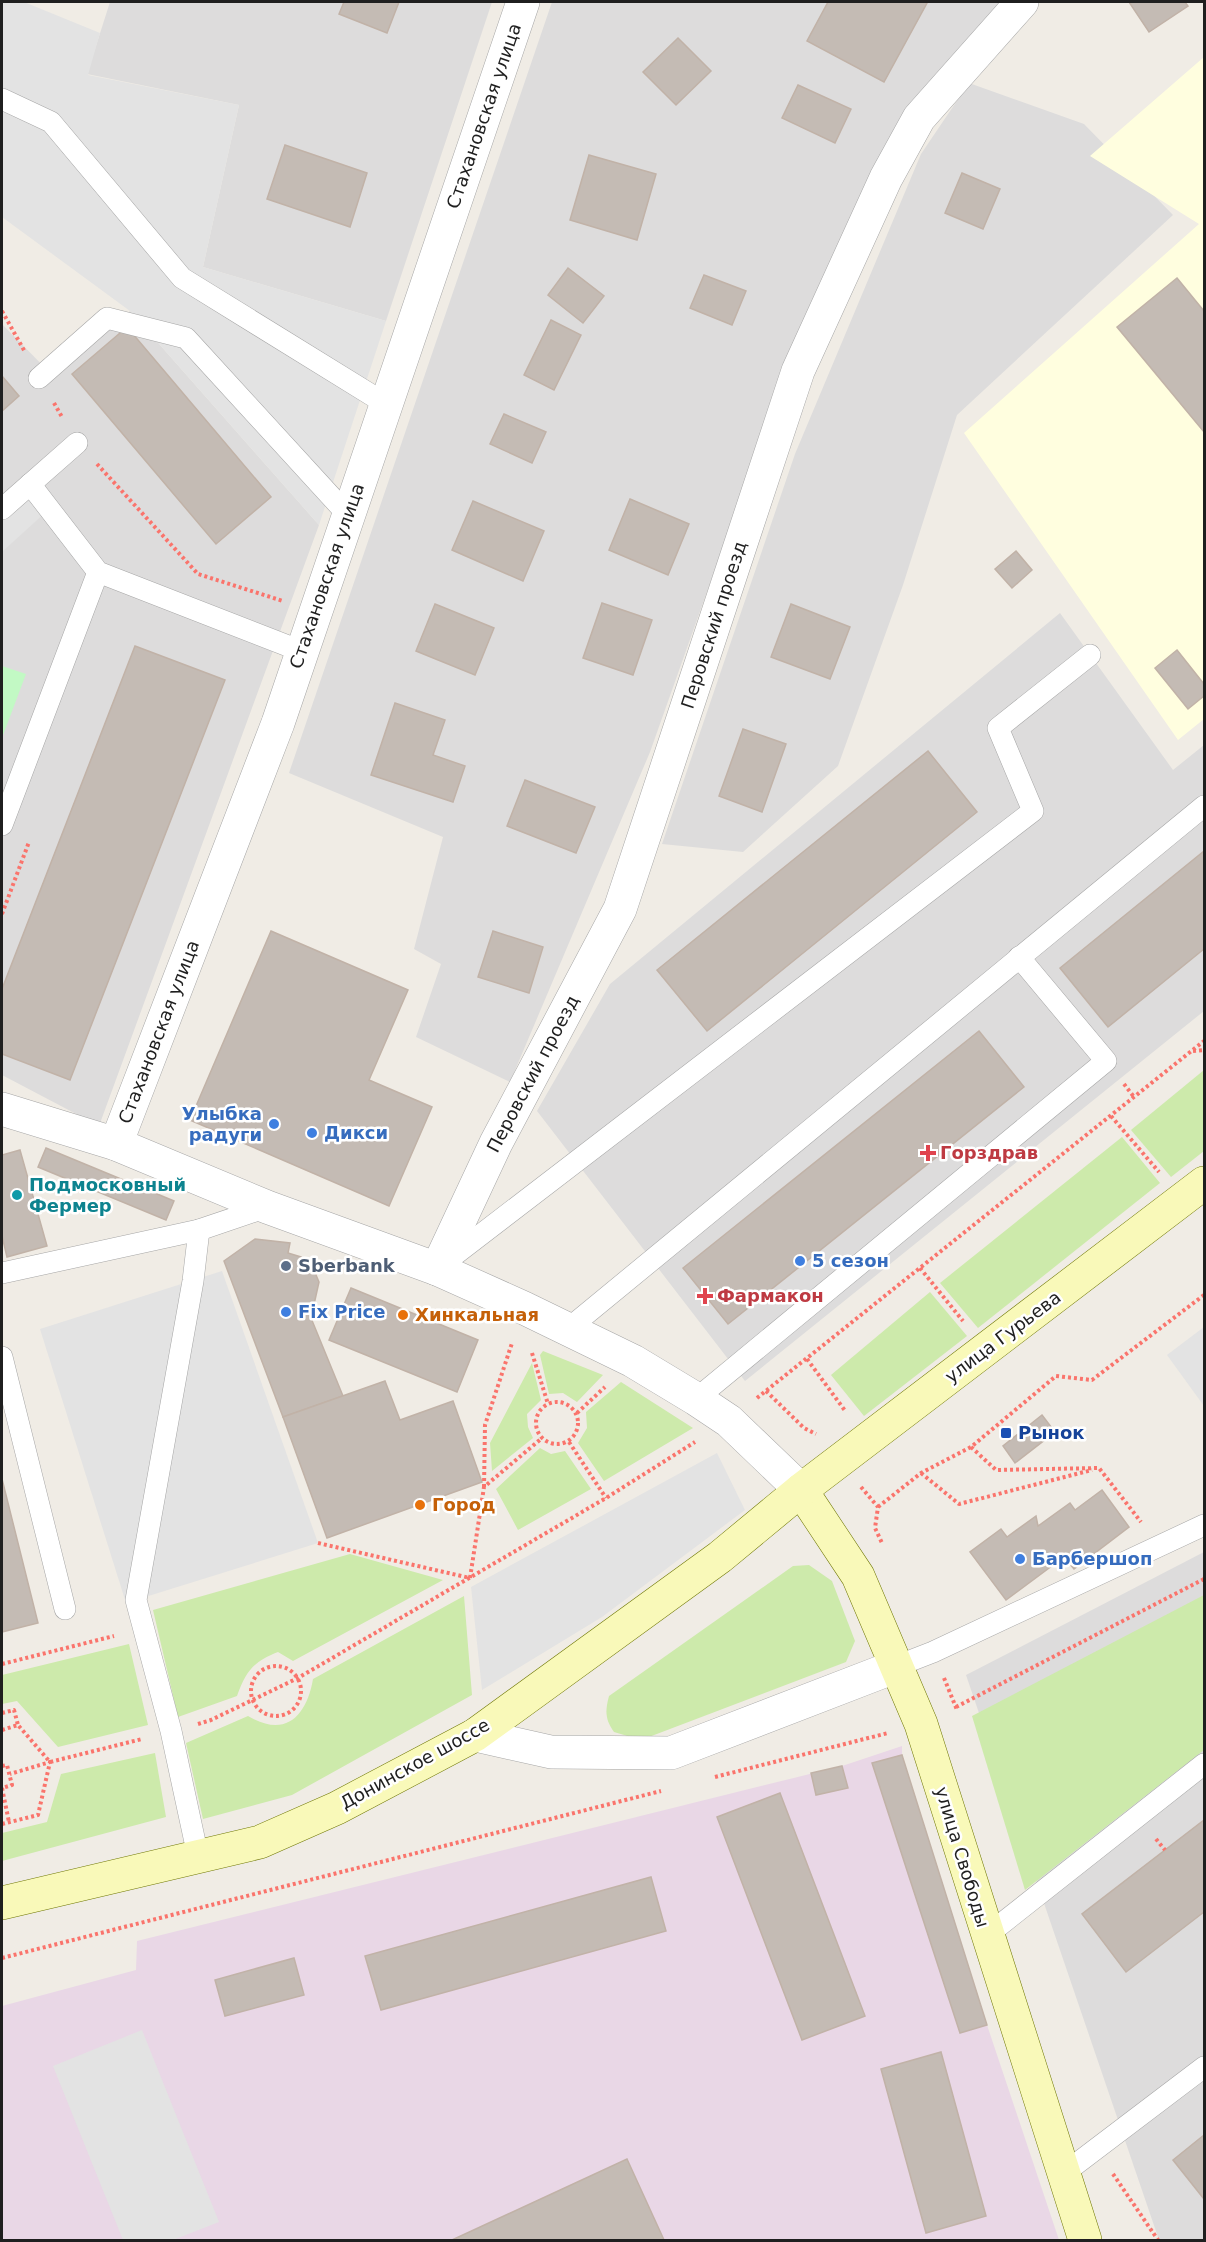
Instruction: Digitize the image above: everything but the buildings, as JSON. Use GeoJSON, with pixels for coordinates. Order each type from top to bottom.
{"type":"FeatureCollection","features":[{"type":"Feature","properties":{"kind":"main road","name":"улица Гурьева"},"geometry":{"type":"LineString","coordinates":[[801,1490],[1194,1191]]}},
{"type":"Feature","properties":{"kind":"main road","name":"улица Свободы"},"geometry":{"type":"LineString","coordinates":[[801,1490],[858,1576],[921,1724],[986,1936],[1085,2241]]}},
{"type":"Feature","properties":{"kind":"main road","name":"Донинское шоссе"},"geometry":{"type":"LineString","coordinates":[[2,1903],[260,1842],[337,1808],[475,1735],[720,1557],[801,1490]]}},
{"type":"Feature","properties":{"kind":"street","name":"Стахановская улица"},"geometry":{"type":"LineString","coordinates":[[116,1144],[278,723],[523,2]]}},
{"type":"Feature","properties":{"kind":"street","name":"Перовский проезд"},"geometry":{"type":"LineString","coordinates":[[437,1269],[496,1143],[620,909],[798,371],[886,178],[919,118],[1022,2]]}},
{"type":"Feature","properties":{"kind":"street"},"geometry":{"type":"LineString","coordinates":[[2,1109],[116,1144],[267,1207],[437,1269],[524,1308],[633,1361],[696,1399],[729,1421],[801,1490]]}},
{"type":"Feature","properties":{"kind":"street"},"geometry":{"type":"LineString","coordinates":[[475,1735],[551,1752],[671,1753],[897,1665]]}},
{"type":"Feature","properties":{"kind":"lane"},"geometry":{"type":"LineString","coordinates":[[2,99],[51,122],[182,278],[386,404]]}},
{"type":"Feature","properties":{"kind":"lane"},"geometry":{"type":"LineString","coordinates":[[39,378],[107,318],[186,338],[348,514]]}},
{"type":"Feature","properties":{"kind":"lane"},"geometry":{"type":"LineString","coordinates":[[2,509],[77,443]]}},
{"type":"Feature","properties":{"kind":"lane"},"geometry":{"type":"LineString","coordinates":[[30,484],[98,572],[301,651]]}},
{"type":"Feature","properties":{"kind":"lane"},"geometry":{"type":"LineString","coordinates":[[2,825],[98,572]]}},
{"type":"Feature","properties":{"kind":"lane"},"geometry":{"type":"LineString","coordinates":[[437,1269],[1033,811],[998,728],[1090,655]]}},
{"type":"Feature","properties":{"kind":"lane"},"geometry":{"type":"LineString","coordinates":[[568,1329],[1204,806]]}},
{"type":"Feature","properties":{"kind":"lane"},"geometry":{"type":"LineString","coordinates":[[696,1399],[1106,1061],[1019,957]]}},
{"type":"Feature","properties":{"kind":"lane"},"geometry":{"type":"LineString","coordinates":[[2,1273],[199,1230],[267,1207]]}},
{"type":"Feature","properties":{"kind":"lane"},"geometry":{"type":"LineString","coordinates":[[198,1856],[171,1731],[136,1600],[194,1281],[199,1230]]}},
{"type":"Feature","properties":{"kind":"lane"},"geometry":{"type":"LineString","coordinates":[[2,1356],[65,1609]]}},
{"type":"Feature","properties":{"kind":"lane"},"geometry":{"type":"LineString","coordinates":[[897,1665],[933,1652],[1204,1525]]}},
{"type":"Feature","properties":{"kind":"lane"},"geometry":{"type":"LineString","coordinates":[[986,1936],[1204,1764]]}},
{"type":"Feature","properties":{"kind":"lane"},"geometry":{"type":"LineString","coordinates":[[1063,2174],[1204,2067]]}},
{"type":"Feature","properties":{"kind":"path"},"geometry":{"type":"LineString","coordinates":[[77,443],[198,574],[315,611]]}},
{"type":"Feature","properties":{"kind":"path"},"geometry":{"type":"LineString","coordinates":[[10,1774],[211,1720],[298,1678],[606,1498],[729,1421],[1204,1041]]}},
{"type":"Feature","properties":{"kind":"path"},"geometry":{"type":"LineString","coordinates":[[1192,1051],[1204,1050]]}},
{"type":"Feature","properties":{"kind":"path"},"geometry":{"type":"LineString","coordinates":[[1111,1116],[1194,1191]]}},
{"type":"Feature","properties":{"kind":"path"},"geometry":{"type":"LineString","coordinates":[[920,1268],[987,1349]]}},
{"type":"Feature","properties":{"kind":"path"},"geometry":{"type":"LineString","coordinates":[[878,1507],[921,1473],[971,1447],[1056,1376],[1092,1380],[1204,1295]]}},
{"type":"Feature","properties":{"kind":"path"},"geometry":{"type":"LineString","coordinates":[[524,1308],[531,1350],[548,1404]]}},
{"type":"Feature","properties":{"kind":"path"},"geometry":{"type":"LineString","coordinates":[[470,1578],[484,1487],[485,1425],[524,1308]]}},
{"type":"Feature","properties":{"kind":"path"},"geometry":{"type":"LineString","coordinates":[[766,1391],[804,1428],[820,1436]]}},
{"type":"Feature","properties":{"kind":"path"},"geometry":{"type":"LineString","coordinates":[[560,1402],[577,1413],[577,1432],[568,1442],[555,1445],[542,1438],[536,1420],[548,1404],[560,1402]]}},
{"type":"Feature","properties":{"kind":"path"},"geometry":{"type":"LineString","coordinates":[[484,1487],[542,1438]]}},
{"type":"Feature","properties":{"kind":"path"},"geometry":{"type":"LineString","coordinates":[[568,1442],[606,1498]]}},
{"type":"Feature","properties":{"kind":"path"},"geometry":{"type":"LineString","coordinates":[[971,1447],[996,1470],[1099,1468]]}},
{"type":"Feature","properties":{"kind":"path"},"geometry":{"type":"LineString","coordinates":[[921,1473],[959,1504],[1099,1468]]}},
{"type":"Feature","properties":{"kind":"path"},"geometry":{"type":"LineString","coordinates":[[1099,1468],[1161,1546]]}},
{"type":"Feature","properties":{"kind":"path"},"geometry":{"type":"LineString","coordinates":[[318,1543],[470,1578]]}},
{"type":"Feature","properties":{"kind":"path"},"geometry":{"type":"LineString","coordinates":[[956,1707],[1204,1579]]}},
{"type":"Feature","properties":{"kind":"path"},"geometry":{"type":"LineString","coordinates":[[2,1664],[143,1629]]}},
{"type":"Feature","properties":{"kind":"path"},"geometry":{"type":"LineString","coordinates":[[276,1665],[289,1669],[298,1678],[301,1686],[300,1700],[292,1711],[277,1717],[263,1714],[252,1701],[251,1683],[255,1676],[265,1668],[276,1665]]}},
{"type":"Feature","properties":{"kind":"path"},"geometry":{"type":"LineString","coordinates":[[2,1713],[14,1710],[18,1725],[50,1762]]}},
{"type":"Feature","properties":{"kind":"path"},"geometry":{"type":"LineString","coordinates":[[2,1730],[18,1725]]}},
{"type":"Feature","properties":{"kind":"path"},"geometry":{"type":"LineString","coordinates":[[711,1778],[897,1731]]}},
{"type":"Feature","properties":{"kind":"path"},"geometry":{"type":"LineString","coordinates":[[2,1824],[38,1815],[50,1762]]}},
{"type":"Feature","properties":{"kind":"path"},"geometry":{"type":"LineString","coordinates":[[2,1766],[7,1765],[12,1785],[2,1788],[9,1822]]}},
{"type":"Feature","properties":{"kind":"path"},"geometry":{"type":"LineString","coordinates":[[2,1958],[664,1790]]}},
{"type":"Feature","properties":{"kind":"path"},"geometry":{"type":"LineString","coordinates":[[1156,1838],[1165,1850]]}},
{"type":"Feature","properties":{"kind":"shaded area"},"geometry":{"type":"Polygon","coordinates":[[[2,2],[24,2],[100,33],[88,75],[239,105],[203,267],[386,321],[319,525],[130,311],[2,217],[2,2]]]}},
{"type":"Feature","properties":{"kind":"shaded area"},"geometry":{"type":"Polygon","coordinates":[[[110,2],[492,2],[386,321],[203,267],[239,105],[87,74],[110,2]]]}},
{"type":"Feature","properties":{"kind":"shaded area"},"geometry":{"type":"Polygon","coordinates":[[[552,2],[1002,2],[901,116],[741,496],[650,752],[510,1082],[416,1037],[441,964],[414,949],[443,837],[289,773],[552,2]]]}},
{"type":"Feature","properties":{"kind":"shaded area"},"geometry":{"type":"Polygon","coordinates":[[[1204,57],[1204,719],[1178,740],[964,433],[1199,224],[1090,156],[1204,57]]]}},
{"type":"Feature","properties":{"kind":"shaded area"},"geometry":{"type":"Polygon","coordinates":[[[969,83],[1084,124],[1173,215],[957,415],[903,585],[838,766],[743,852],[662,844],[795,454],[921,154],[969,83]]]}},
{"type":"Feature","properties":{"kind":"shaded area"},"geometry":{"type":"Polygon","coordinates":[[[130,311],[319,525],[99,1126],[2,1075],[2,324],[55,378],[130,311]]]}},
{"type":"Feature","properties":{"kind":"shaded area"},"geometry":{"type":"Polygon","coordinates":[[[28,491],[46,512],[2,552],[2,514],[28,491]]]}},
{"type":"Feature","properties":{"kind":"shaded area"},"geometry":{"type":"Polygon","coordinates":[[[1060,613],[1173,770],[1204,745],[1204,1011],[745,1381],[537,1111],[610,984],[1060,613]]]}},
{"type":"Feature","properties":{"kind":"shaded area"},"geometry":{"type":"Polygon","coordinates":[[[222,1271],[318,1543],[126,1603],[40,1329],[222,1271]]]}},
{"type":"Feature","properties":{"kind":"shaded area"},"geometry":{"type":"Polygon","coordinates":[[[1204,1327],[1204,1406],[1167,1355],[1204,1327]]]}},
{"type":"Feature","properties":{"kind":"shaded area"},"geometry":{"type":"Polygon","coordinates":[[[717,1453],[745,1510],[602,1617],[482,1690],[471,1587],[717,1453]]]}},
{"type":"Feature","properties":{"kind":"shaded area"},"geometry":{"type":"Polygon","coordinates":[[[1204,1552],[1204,2240],[1159,2240],[966,1675],[1204,1552]]]}},
{"type":"Feature","properties":{"kind":"shaded area"},"geometry":{"type":"Polygon","coordinates":[[[902,1746],[902,1755],[987,2025],[1059,2240],[2,2240],[2,2006],[136,1970],[137,1941],[842,1766],[902,1746]]]}},
{"type":"Feature","properties":{"kind":"shaded area"},"geometry":{"type":"Polygon","coordinates":[[[142,2030],[219,2222],[173,2240],[123,2240],[53,2066],[142,2030]]]}},
{"type":"Feature","properties":{"kind":"green space"},"geometry":{"type":"Polygon","coordinates":[[[2,666],[26,674],[2,738],[2,666]]]}},
{"type":"Feature","properties":{"kind":"green space"},"geometry":{"type":"Polygon","coordinates":[[[1204,1070],[1204,1151],[1171,1177],[1131,1130],[1204,1070]]]}},
{"type":"Feature","properties":{"kind":"green space"},"geometry":{"type":"Polygon","coordinates":[[[1122,1137],[1160,1183],[978,1328],[940,1283],[1122,1137]]]}},
{"type":"Feature","properties":{"kind":"green space"},"geometry":{"type":"Polygon","coordinates":[[[930,1292],[967,1336],[864,1416],[831,1375],[930,1292]]]}},
{"type":"Feature","properties":{"kind":"green space"},"geometry":{"type":"Polygon","coordinates":[[[543,1351],[603,1375],[577,1402],[563,1393],[549,1394],[540,1355],[543,1351]]]}},
{"type":"Feature","properties":{"kind":"green space"},"geometry":{"type":"Polygon","coordinates":[[[532,1363],[541,1400],[527,1414],[528,1427],[533,1438],[492,1471],[490,1443],[532,1363]]]}},
{"type":"Feature","properties":{"kind":"green space"},"geometry":{"type":"Polygon","coordinates":[[[621,1382],[693,1428],[604,1481],[578,1443],[587,1428],[586,1412],[621,1382]]]}},
{"type":"Feature","properties":{"kind":"green space"},"geometry":{"type":"Polygon","coordinates":[[[540,1448],[551,1454],[565,1451],[591,1489],[518,1530],[496,1489],[540,1448]]]}},
{"type":"Feature","properties":{"kind":"green space"},"geometry":{"type":"Polygon","coordinates":[[[350,1554],[443,1580],[293,1661],[278,1652],[269,1656],[256,1664],[247,1674],[237,1696],[178,1717],[153,1610],[350,1554]]]}},
{"type":"Feature","properties":{"kind":"green space"},"geometry":{"type":"Polygon","coordinates":[[[809,1565],[832,1581],[855,1641],[846,1662],[641,1740],[614,1732],[607,1715],[609,1696],[793,1566],[809,1565]]]}},
{"type":"Feature","properties":{"kind":"green space"},"geometry":{"type":"Polygon","coordinates":[[[1204,1595],[1204,1750],[1025,1890],[972,1716],[1204,1595]]]}},
{"type":"Feature","properties":{"kind":"green space"},"geometry":{"type":"Polygon","coordinates":[[[464,1596],[472,1695],[292,1795],[203,1819],[186,1743],[248,1716],[273,1725],[293,1720],[306,1703],[313,1679],[464,1596]]]}},
{"type":"Feature","properties":{"kind":"green space"},"geometry":{"type":"Polygon","coordinates":[[[129,1644],[148,1725],[58,1747],[17,1701],[2,1704],[2,1675],[129,1644]]]}},
{"type":"Feature","properties":{"kind":"green space"},"geometry":{"type":"Polygon","coordinates":[[[155,1753],[166,1817],[2,1861],[2,1833],[47,1822],[61,1774],[155,1753]]]}},
{"type":"Feature","properties":{"kind":"place","name":"Улыбка радуги"},"geometry":{"type":"Point","coordinates":[274,1124]}},
{"type":"Feature","properties":{"kind":"place","name":"Дикси"},"geometry":{"type":"Point","coordinates":[312,1133]}},
{"type":"Feature","properties":{"kind":"place","name":"Горздрав"},"geometry":{"type":"Point","coordinates":[928,1153]}},
{"type":"Feature","properties":{"kind":"place","name":"Подмосковный Фермер"},"geometry":{"type":"Point","coordinates":[17,1195]}},
{"type":"Feature","properties":{"kind":"place","name":"5 сезон"},"geometry":{"type":"Point","coordinates":[800,1261]}},
{"type":"Feature","properties":{"kind":"place","name":"Sberbank"},"geometry":{"type":"Point","coordinates":[286,1266]}},
{"type":"Feature","properties":{"kind":"place","name":"Фармакон"},"geometry":{"type":"Point","coordinates":[705,1296]}},
{"type":"Feature","properties":{"kind":"place","name":"Fix Price"},"geometry":{"type":"Point","coordinates":[286,1312]}},
{"type":"Feature","properties":{"kind":"place","name":"Хинкальная"},"geometry":{"type":"Point","coordinates":[403,1315]}},
{"type":"Feature","properties":{"kind":"place","name":"Рынок"},"geometry":{"type":"Point","coordinates":[1006,1433]}},
{"type":"Feature","properties":{"kind":"place","name":"Город"},"geometry":{"type":"Point","coordinates":[420,1505]}},
{"type":"Feature","properties":{"kind":"place","name":"Барбершоп"},"geometry":{"type":"Point","coordinates":[1020,1559]}}]}
